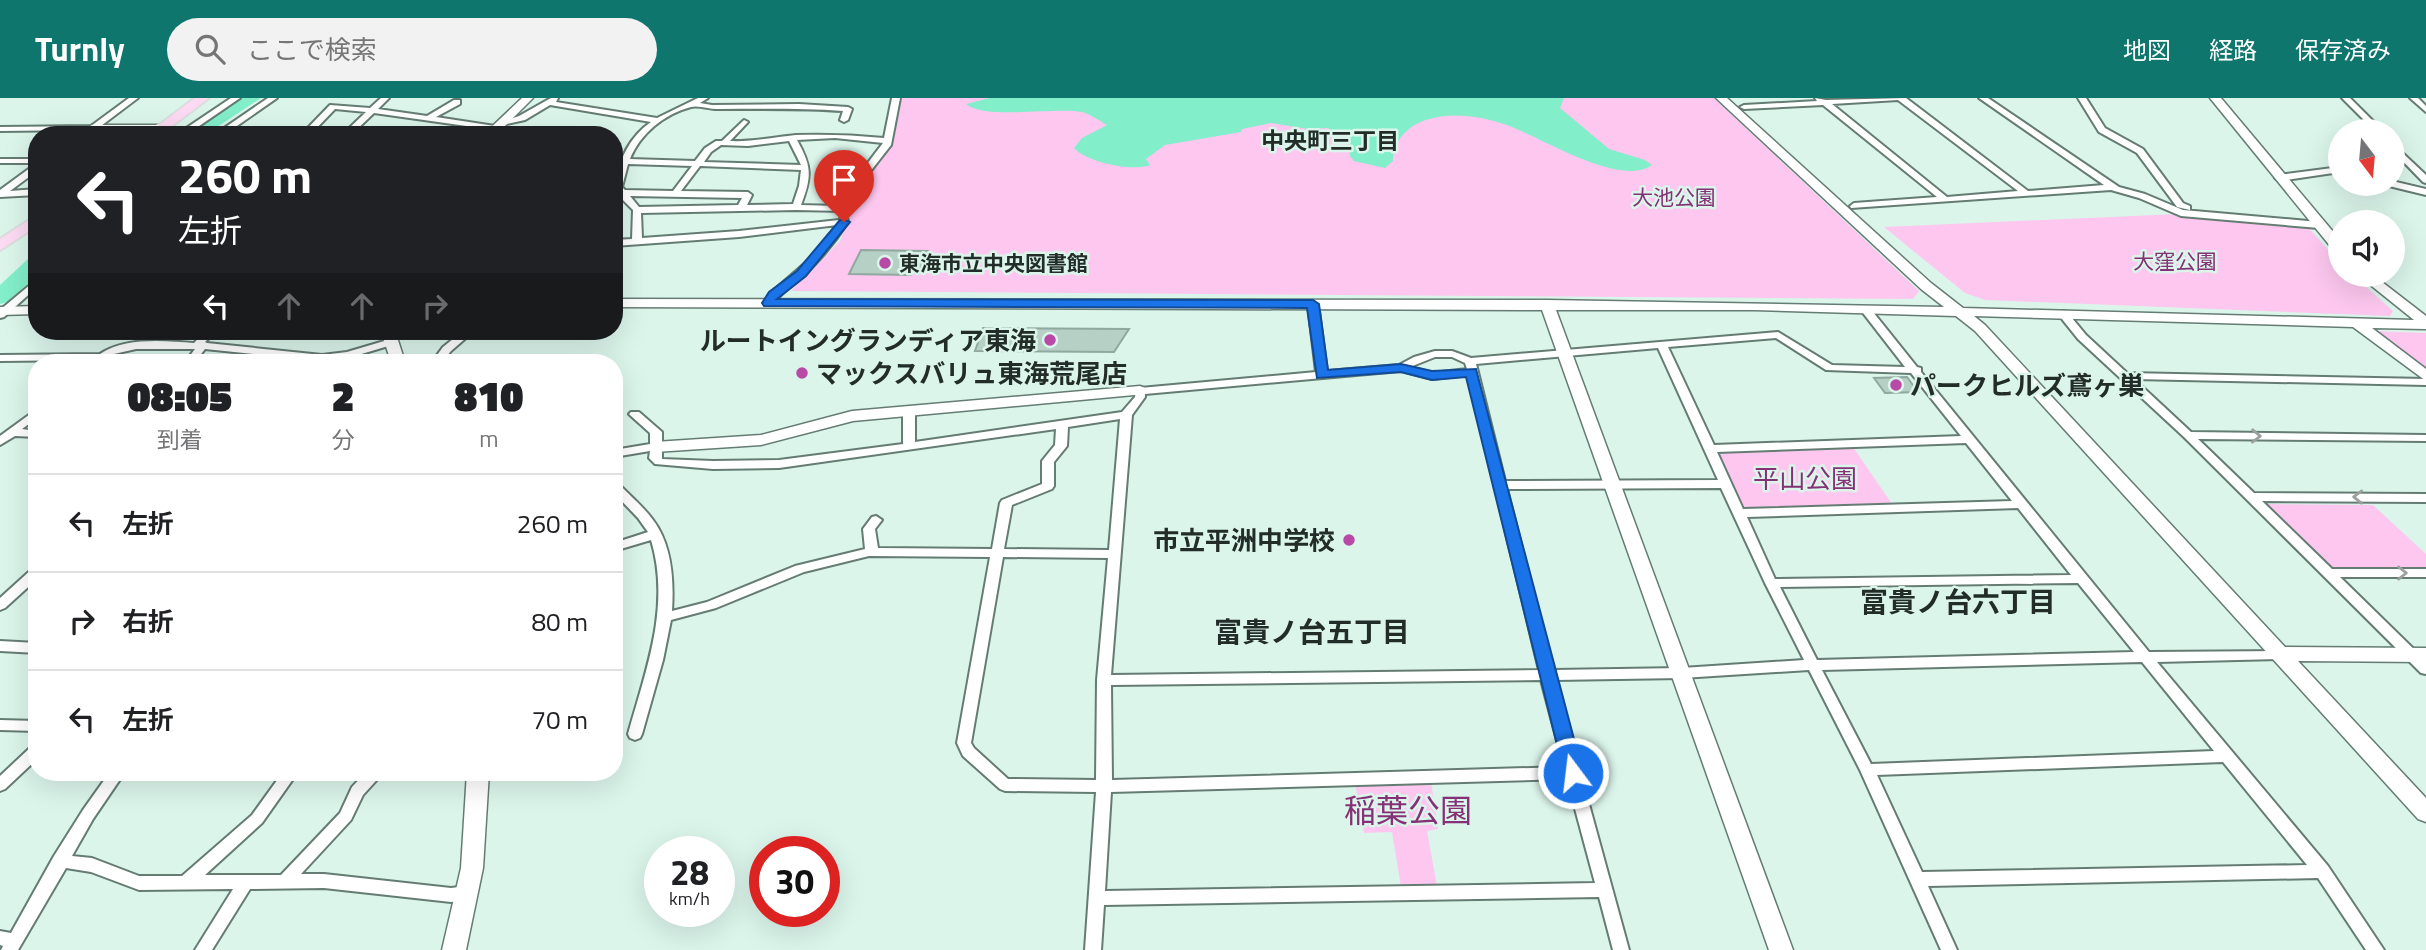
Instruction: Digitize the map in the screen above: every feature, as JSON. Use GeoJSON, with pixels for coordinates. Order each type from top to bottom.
{"type":"FeatureCollection","features":[{"type":"Feature","properties":{"kind":"main road"},"geometry":{"type":"LineString","coordinates":[[164,126],[203,98]]}},
{"type":"Feature","properties":{"kind":"main road"},"geometry":{"type":"LineString","coordinates":[[0,246],[28,226]]}},
{"type":"Feature","properties":{"kind":"street"},"geometry":{"type":"LineString","coordinates":[[94,126],[134,98]]}},
{"type":"Feature","properties":{"kind":"street"},"geometry":{"type":"LineString","coordinates":[[194,126],[236,98]]}},
{"type":"Feature","properties":{"kind":"street"},"geometry":{"type":"LineString","coordinates":[[231,126],[273,98]]}},
{"type":"Feature","properties":{"kind":"street"},"geometry":{"type":"LineString","coordinates":[[355,126],[385,98]]}},
{"type":"Feature","properties":{"kind":"street"},"geometry":{"type":"LineString","coordinates":[[498,126],[528,98]]}},
{"type":"Feature","properties":{"kind":"street"},"geometry":{"type":"LineString","coordinates":[[623,168],[637,136],[656,120],[704,98]]}},
{"type":"Feature","properties":{"kind":"street"},"geometry":{"type":"LineString","coordinates":[[844,222],[841,209],[844,200],[888,141],[896,98]]}},
{"type":"Feature","properties":{"kind":"street"},"geometry":{"type":"LineString","coordinates":[[1721,98],[1961,310]]}},
{"type":"Feature","properties":{"kind":"street"},"geometry":{"type":"LineString","coordinates":[[1739,102],[1901,98],[2026,193]]}},
{"type":"Feature","properties":{"kind":"street"},"geometry":{"type":"LineString","coordinates":[[1983,98],[2112,187],[2142,196],[2181,213],[2319,225]]}},
{"type":"Feature","properties":{"kind":"street"},"geometry":{"type":"LineString","coordinates":[[2082,98],[2102,131],[2140,151],[2180,205],[2200,214]]}},
{"type":"Feature","properties":{"kind":"street"},"geometry":{"type":"LineString","coordinates":[[2215,98],[2328,235]]}},
{"type":"Feature","properties":{"kind":"street"},"geometry":{"type":"LineString","coordinates":[[2346,98],[2367,119]]}},
{"type":"Feature","properties":{"kind":"street"},"geometry":{"type":"LineString","coordinates":[[2414,98],[2426,110]]}},
{"type":"Feature","properties":{"kind":"street"},"geometry":{"type":"LineString","coordinates":[[1822,100],[1945,199]]}},
{"type":"Feature","properties":{"kind":"street"},"geometry":{"type":"LineString","coordinates":[[502,126],[554,101],[656,120]]}},
{"type":"Feature","properties":{"kind":"street"},"geometry":{"type":"LineString","coordinates":[[429,118],[457,102]]}},
{"type":"Feature","properties":{"kind":"street"},"geometry":{"type":"LineString","coordinates":[[1739,102],[1854,206],[1980,328],[2426,813]]}},
{"type":"Feature","properties":{"kind":"street"},"geometry":{"type":"LineString","coordinates":[[692,104],[712,107],[799,106],[848,109],[844,120]]}},
{"type":"Feature","properties":{"kind":"street"},"geometry":{"type":"LineString","coordinates":[[313,126],[330,108],[371,110],[477,126]]}},
{"type":"Feature","properties":{"kind":"street"},"geometry":{"type":"LineString","coordinates":[[724,144],[744,122]]}},
{"type":"Feature","properties":{"kind":"street"},"geometry":{"type":"LineString","coordinates":[[0,129],[28,130]]}},
{"type":"Feature","properties":{"kind":"street"},"geometry":{"type":"LineString","coordinates":[[675,194],[708,150],[724,144],[835,136],[888,141]]}},
{"type":"Feature","properties":{"kind":"street"},"geometry":{"type":"LineString","coordinates":[[792,138],[806,161],[806,181],[796,206]]}},
{"type":"Feature","properties":{"kind":"street"},"geometry":{"type":"LineString","coordinates":[[2405,158],[2426,180]]}},
{"type":"Feature","properties":{"kind":"street"},"geometry":{"type":"LineString","coordinates":[[0,161],[28,161]]}},
{"type":"Feature","properties":{"kind":"street"},"geometry":{"type":"LineString","coordinates":[[625,161],[806,168]]}},
{"type":"Feature","properties":{"kind":"street"},"geometry":{"type":"LineString","coordinates":[[2279,178],[2328,171]]}},
{"type":"Feature","properties":{"kind":"street"},"geometry":{"type":"LineString","coordinates":[[0,194],[28,174]]}},
{"type":"Feature","properties":{"kind":"street"},"geometry":{"type":"LineString","coordinates":[[1854,206],[2112,187]]}},
{"type":"Feature","properties":{"kind":"street"},"geometry":{"type":"LineString","coordinates":[[2405,187],[2426,192]]}},
{"type":"Feature","properties":{"kind":"street"},"geometry":{"type":"LineString","coordinates":[[0,194],[28,192]]}},
{"type":"Feature","properties":{"kind":"street"},"geometry":{"type":"LineString","coordinates":[[623,196],[748,195],[741,209]]}},
{"type":"Feature","properties":{"kind":"street"},"geometry":{"type":"LineString","coordinates":[[623,196],[637,210],[637,242]]}},
{"type":"Feature","properties":{"kind":"street"},"geometry":{"type":"LineString","coordinates":[[637,210],[796,206],[841,209]]}},
{"type":"Feature","properties":{"kind":"street"},"geometry":{"type":"LineString","coordinates":[[623,243],[844,222]]}},
{"type":"Feature","properties":{"kind":"street"},"geometry":{"type":"LineString","coordinates":[[769,303],[773,295],[801,274],[844,222]]}},
{"type":"Feature","properties":{"kind":"street"},"geometry":{"type":"LineString","coordinates":[[2380,287],[2426,324]]}},
{"type":"Feature","properties":{"kind":"street"},"geometry":{"type":"LineString","coordinates":[[2,312],[28,290]]}},
{"type":"Feature","properties":{"kind":"street"},"geometry":{"type":"LineString","coordinates":[[623,303],[1547,304],[1961,310],[2426,324]]}},
{"type":"Feature","properties":{"kind":"street"},"geometry":{"type":"LineString","coordinates":[[1313,304],[1322,375]]}},
{"type":"Feature","properties":{"kind":"street"},"geometry":{"type":"LineString","coordinates":[[1547,304],[1781,950]]}},
{"type":"Feature","properties":{"kind":"street"},"geometry":{"type":"LineString","coordinates":[[1865,309],[1917,370],[2081,579],[2322,872],[2376,950]]}},
{"type":"Feature","properties":{"kind":"street"},"geometry":{"type":"LineString","coordinates":[[2,312],[28,311]]}},
{"type":"Feature","properties":{"kind":"street"},"geometry":{"type":"LineString","coordinates":[[2063,314],[2082,337],[2188,435],[2249,497],[2419,655],[2426,669]]}},
{"type":"Feature","properties":{"kind":"street"},"geometry":{"type":"LineString","coordinates":[[2355,322],[2426,379]]}},
{"type":"Feature","properties":{"kind":"street"},"geometry":{"type":"LineString","coordinates":[[623,453],[655,447],[761,440],[836,418],[909,410],[1401,368],[1432,376],[1471,366],[1566,354],[1779,335],[1830,368],[1917,370]]}},
{"type":"Feature","properties":{"kind":"street"},"geometry":{"type":"LineString","coordinates":[[195,354],[204,340]]}},
{"type":"Feature","properties":{"kind":"street"},"geometry":{"type":"LineString","coordinates":[[336,354],[377,340]]}},
{"type":"Feature","properties":{"kind":"street"},"geometry":{"type":"LineString","coordinates":[[443,354],[458,340]]}},
{"type":"Feature","properties":{"kind":"street"},"geometry":{"type":"LineString","coordinates":[[108,354],[115,350],[138,347],[200,345],[286,354]]}},
{"type":"Feature","properties":{"kind":"street"},"geometry":{"type":"LineString","coordinates":[[1662,345],[1771,583],[1867,770],[1949,950]]}},
{"type":"Feature","properties":{"kind":"street"},"geometry":{"type":"LineString","coordinates":[[1401,368],[1422,356],[1450,354],[1471,366],[1547,675],[1621,950]]}},
{"type":"Feature","properties":{"kind":"street"},"geometry":{"type":"LineString","coordinates":[[0,358],[28,359]]}},
{"type":"Feature","properties":{"kind":"street"},"geometry":{"type":"LineString","coordinates":[[2125,376],[2426,379]]}},
{"type":"Feature","properties":{"kind":"street"},"geometry":{"type":"LineString","coordinates":[[1093,950],[1104,786],[1104,680],[1126,415],[1140,397],[1140,391]]}},
{"type":"Feature","properties":{"kind":"street"},"geometry":{"type":"LineString","coordinates":[[909,410],[909,447]]}},
{"type":"Feature","properties":{"kind":"street"},"geometry":{"type":"LineString","coordinates":[[635,414],[656,432],[655,458],[666,464],[713,465],[779,464],[1126,415]]}},
{"type":"Feature","properties":{"kind":"street"},"geometry":{"type":"LineString","coordinates":[[0,442],[28,420]]}},
{"type":"Feature","properties":{"kind":"street"},"geometry":{"type":"LineString","coordinates":[[1062,426],[1061,446],[1048,461],[1048,486],[1006,503],[964,743],[968,752],[1005,785],[1104,786],[1573,773]]}},
{"type":"Feature","properties":{"kind":"street"},"geometry":{"type":"LineString","coordinates":[[0,432],[28,433]]}},
{"type":"Feature","properties":{"kind":"street"},"geometry":{"type":"LineString","coordinates":[[2188,435],[2426,438]]}},
{"type":"Feature","properties":{"kind":"street"},"geometry":{"type":"LineString","coordinates":[[1711,449],[1969,439]]}},
{"type":"Feature","properties":{"kind":"street"},"geometry":{"type":"LineString","coordinates":[[1500,485],[1726,485]]}},
{"type":"Feature","properties":{"kind":"street"},"geometry":{"type":"LineString","coordinates":[[623,496],[656,534],[664,568],[666,617],[635,734]]}},
{"type":"Feature","properties":{"kind":"street"},"geometry":{"type":"LineString","coordinates":[[2249,497],[2426,498]]}},
{"type":"Feature","properties":{"kind":"street"},"geometry":{"type":"LineString","coordinates":[[1740,513],[2022,504]]}},
{"type":"Feature","properties":{"kind":"street"},"geometry":{"type":"LineString","coordinates":[[872,552],[869,529],[876,520]]}},
{"type":"Feature","properties":{"kind":"street"},"geometry":{"type":"LineString","coordinates":[[623,544],[656,534]]}},
{"type":"Feature","properties":{"kind":"street"},"geometry":{"type":"LineString","coordinates":[[666,617],[711,605],[800,569],[872,552],[1115,554]]}},
{"type":"Feature","properties":{"kind":"street"},"geometry":{"type":"LineString","coordinates":[[2329,573],[2426,573]]}},
{"type":"Feature","properties":{"kind":"street"},"geometry":{"type":"LineString","coordinates":[[1771,583],[2081,579]]}},
{"type":"Feature","properties":{"kind":"street"},"geometry":{"type":"LineString","coordinates":[[0,605],[28,580]]}},
{"type":"Feature","properties":{"kind":"street"},"geometry":{"type":"LineString","coordinates":[[0,646],[28,648]]}},
{"type":"Feature","properties":{"kind":"street"},"geometry":{"type":"LineString","coordinates":[[1104,680],[1682,673],[1811,665],[2279,654],[2419,655]]}},
{"type":"Feature","properties":{"kind":"street"},"geometry":{"type":"LineString","coordinates":[[0,725],[28,726]]}},
{"type":"Feature","properties":{"kind":"street"},"geometry":{"type":"LineString","coordinates":[[1867,770],[2228,756]]}},
{"type":"Feature","properties":{"kind":"street"},"geometry":{"type":"LineString","coordinates":[[0,785],[28,759]]}},
{"type":"Feature","properties":{"kind":"street"},"geometry":{"type":"LineString","coordinates":[[8,943],[44,897],[83,820],[111,781]]}},
{"type":"Feature","properties":{"kind":"street"},"geometry":{"type":"LineString","coordinates":[[184,884],[257,819],[284,781]]}},
{"type":"Feature","properties":{"kind":"street"},"geometry":{"type":"LineString","coordinates":[[284,882],[346,816],[350,804],[365,781]]}},
{"type":"Feature","properties":{"kind":"street"},"geometry":{"type":"LineString","coordinates":[[454,950],[472,868],[477,781]]}},
{"type":"Feature","properties":{"kind":"street"},"geometry":{"type":"LineString","coordinates":[[60,861],[92,865],[139,883],[324,881],[451,895],[467,892]]}},
{"type":"Feature","properties":{"kind":"street"},"geometry":{"type":"LineString","coordinates":[[1917,879],[2322,872]]}},
{"type":"Feature","properties":{"kind":"street"},"geometry":{"type":"LineString","coordinates":[[203,950],[245,883]]}},
{"type":"Feature","properties":{"kind":"street"},"geometry":{"type":"LineString","coordinates":[[1096,898],[1605,890]]}},
{"type":"Feature","properties":{"kind":"green space","name":"大池公園"},"geometry":{"type":"Polygon","coordinates":[[[902,98],[1714,98],[1919,291],[1913,299],[791,291],[840,241],[846,225],[846,202],[892,143],[902,98]]]}},
{"type":"Feature","properties":{"kind":"green space","name":"大窪公園"},"geometry":{"type":"Polygon","coordinates":[[[2178,214],[2306,225],[2328,250],[2328,287],[2366,287],[2393,311],[2390,316],[1985,300],[1965,293],[1884,227],[2178,214]]]}},
{"type":"Feature","properties":{"kind":"green space"},"geometry":{"type":"Polygon","coordinates":[[[2373,331],[2426,333],[2426,369],[2373,331]]]}},
{"type":"Feature","properties":{"kind":"green space","name":"平山公園"},"geometry":{"type":"Polygon","coordinates":[[[1853,447],[1892,504],[1749,508],[1742,505],[1719,455],[1725,452],[1853,447]]]}},
{"type":"Feature","properties":{"kind":"green space"},"geometry":{"type":"Polygon","coordinates":[[[2262,504],[2373,505],[2426,554],[2426,569],[2334,569],[2262,504]]]}},
{"type":"Feature","properties":{"kind":"green space","name":"稲葉公園"},"geometry":{"type":"Polygon","coordinates":[[[1431,782],[1438,829],[1427,831],[1437,886],[1401,887],[1392,832],[1364,833],[1355,783],[1431,782]]]}},
{"type":"Feature","properties":{"kind":"shaded area"},"geometry":{"type":"Polygon","coordinates":[[[990,98],[1564,98],[1560,108],[1609,149],[1645,160],[1652,165],[1638,170],[1601,166],[1507,125],[1476,117],[1452,116],[1425,120],[1409,129],[1397,144],[1393,161],[1385,168],[1354,161],[1350,156],[1348,142],[1328,128],[1308,129],[1271,123],[1242,129],[1241,132],[1165,145],[1146,159],[1150,165],[1121,166],[1088,158],[1074,148],[1082,138],[1107,125],[1092,116],[1070,111],[988,111],[966,104],[990,98]]]}},
{"type":"Feature","properties":{"kind":"building","name":"東海市立中央図書館"},"geometry":{"type":"Polygon","coordinates":[[[861,250],[928,251],[920,270],[913,270],[911,275],[849,274],[861,250]]]}},
{"type":"Feature","properties":{"kind":"building","name":"ルートイングランディア東海"},"geometry":{"type":"Polygon","coordinates":[[[983,328],[1129,329],[1114,352],[975,351],[983,328]]]}},
{"type":"Feature","properties":{"kind":"building","name":"パークヒルズ鳶ヶ巣"},"geometry":{"type":"Polygon","coordinates":[[[1907,377],[1918,392],[1885,393],[1874,378],[1907,377]]]}},
{"type":"Feature","properties":{"kind":"waterway"},"geometry":{"type":"LineString","coordinates":[[207,126],[252,98]]}},
{"type":"Feature","properties":{"kind":"waterway"},"geometry":{"type":"LineString","coordinates":[[0,297],[28,271]]}},
{"type":"Feature","properties":{"kind":"place","name":"東海市立中央図書館"},"geometry":{"type":"Point","coordinates":[885,263]}},
{"type":"Feature","properties":{"kind":"place","name":"ルートイングランディア東海"},"geometry":{"type":"Point","coordinates":[1050,340]}},
{"type":"Feature","properties":{"kind":"place","name":"マックスバリュ東海荒尾店"},"geometry":{"type":"Point","coordinates":[802,373]}},
{"type":"Feature","properties":{"kind":"place","name":"パークヒルズ鳶ヶ巣"},"geometry":{"type":"Point","coordinates":[1896,385]}},
{"type":"Feature","properties":{"kind":"place","name":"市立平洲中学校"},"geometry":{"type":"Point","coordinates":[1349,540]}},
{"type":"Feature","properties":{"kind":"district","name":"中央町三丁目"},"geometry":{"type":"Point","coordinates":[1330,140]}},
{"type":"Feature","properties":{"kind":"district","name":"富貴ノ台六丁目"},"geometry":{"type":"Point","coordinates":[1958,601]}},
{"type":"Feature","properties":{"kind":"district","name":"富貴ノ台五丁目"},"geometry":{"type":"Point","coordinates":[1312,631]}},
{"type":"Feature","properties":{"kind":"route"},"geometry":{"type":"LineString","coordinates":[[844,222],[836,235],[801,274],[773,295],[769,303],[1313,304],[1322,375],[1401,368],[1432,376],[1471,372],[1573,773]]}}]}
